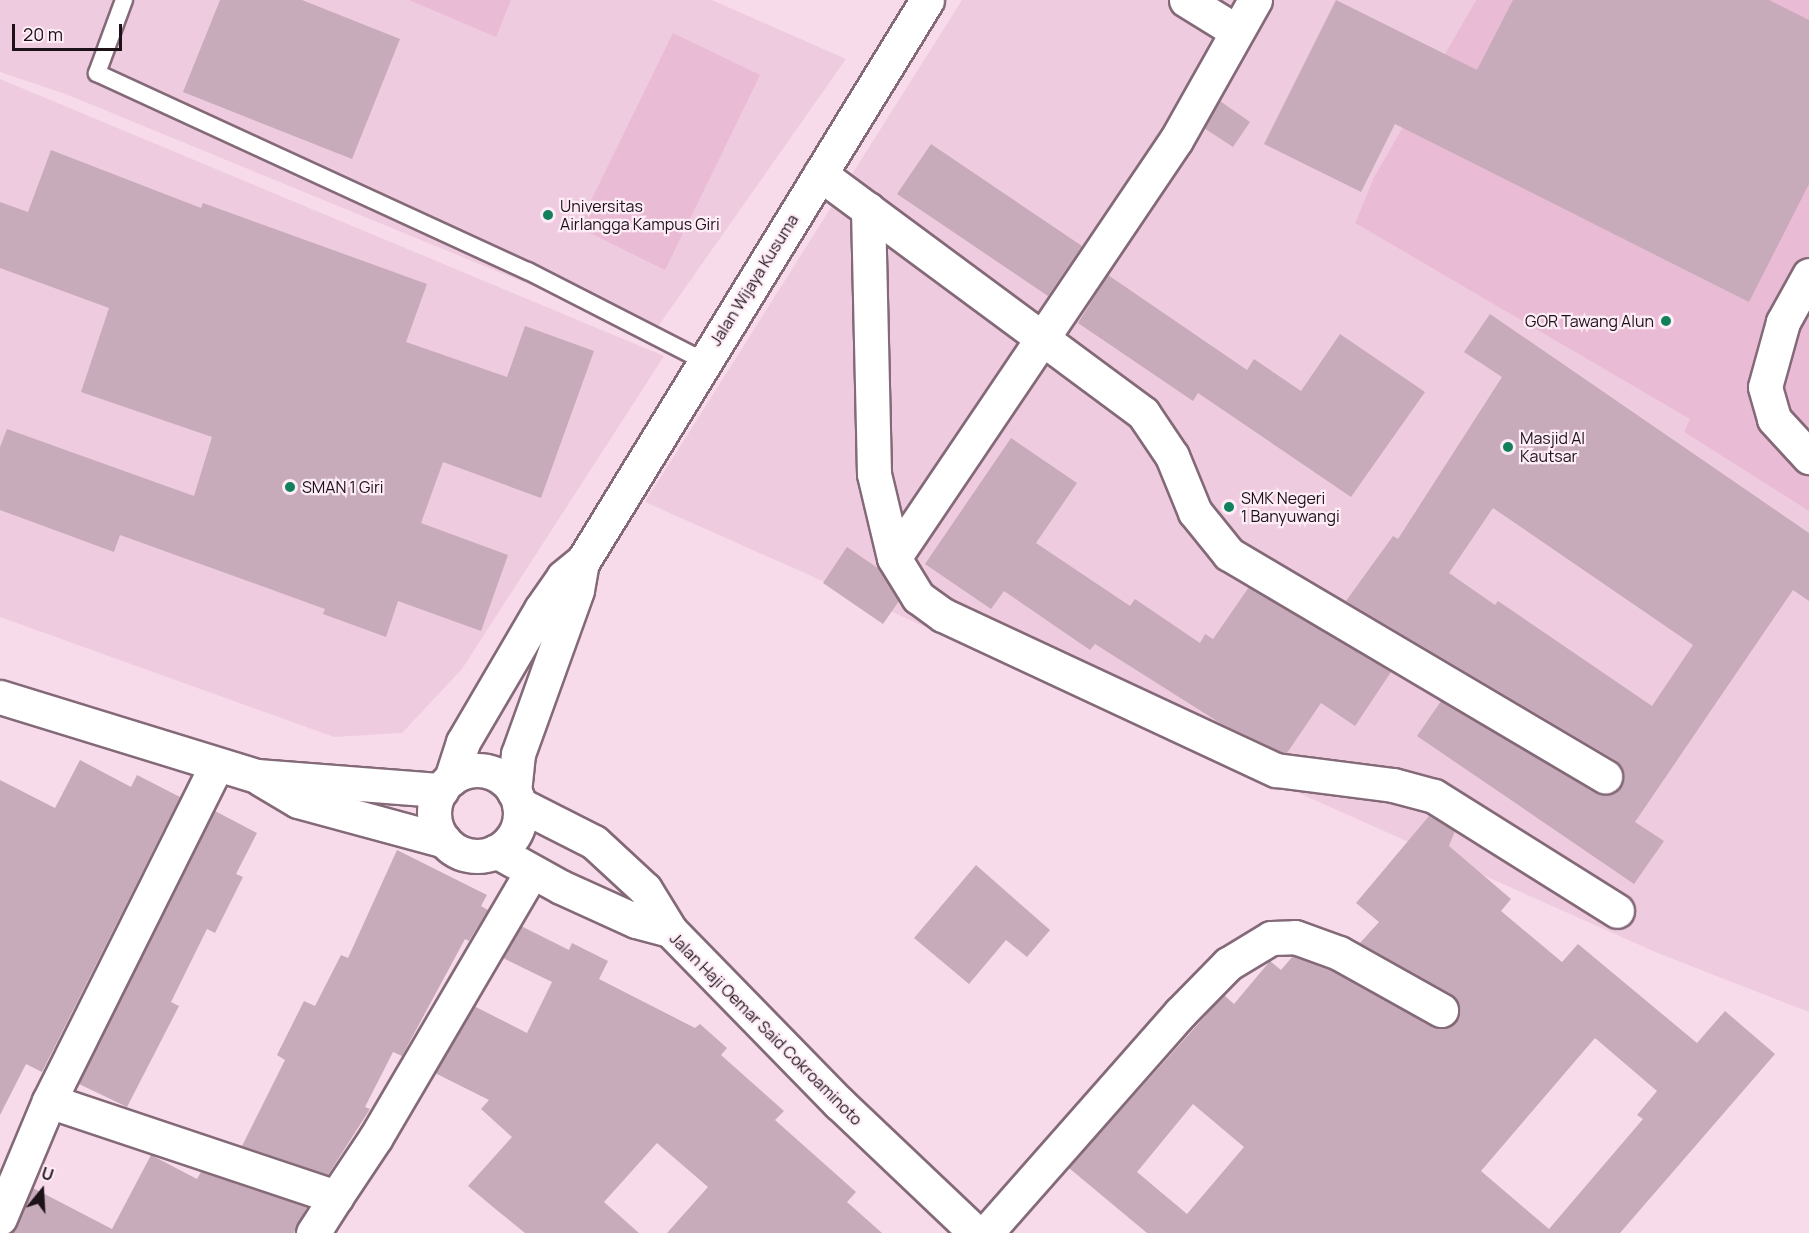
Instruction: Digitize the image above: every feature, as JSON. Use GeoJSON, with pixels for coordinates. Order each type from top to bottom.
{"type":"FeatureCollection","features":[{"type":"Feature","properties":{"kind":"street","name":"Jalan Wijaya Kusuma"},"geometry":{"type":"LineString","coordinates":[[583,561],[927,0]]}},
{"type":"Feature","properties":{"kind":"street"},"geometry":{"type":"LineString","coordinates":[[1186,0],[1236,31]]}},
{"type":"Feature","properties":{"kind":"street"},"geometry":{"type":"LineString","coordinates":[[894,558],[1044,339],[1176,140],[1255,0]]}},
{"type":"Feature","properties":{"kind":"street"},"geometry":{"type":"LineString","coordinates":[[820,174],[1143,413],[1172,456],[1195,512],[1229,554],[1605,776]]}},
{"type":"Feature","properties":{"kind":"street"},"geometry":{"type":"LineString","coordinates":[[868,209],[874,474],[894,558],[918,597],[943,615],[1276,770],[1393,785],[1434,796],[1617,911]]}},
{"type":"Feature","properties":{"kind":"street"},"geometry":{"type":"LineString","coordinates":[[1809,275],[1783,322],[1765,387],[1774,419],[1809,457]]}},
{"type":"Feature","properties":{"kind":"street"},"geometry":{"type":"LineString","coordinates":[[445,841],[434,816],[464,742],[541,609],[563,577],[583,561]]}},
{"type":"Feature","properties":{"kind":"street"},"geometry":{"type":"LineString","coordinates":[[257,776],[298,801],[445,841],[469,855],[496,851],[509,841],[518,827],[518,754],[577,590],[583,561]]}},
{"type":"Feature","properties":{"kind":"street"},"geometry":{"type":"LineString","coordinates":[[0,697],[216,766],[257,776],[446,785],[461,773],[485,771],[507,782],[517,798],[594,842],[645,889],[670,930]]}},
{"type":"Feature","properties":{"kind":"street"},"geometry":{"type":"LineString","coordinates":[[0,1218],[50,1101],[216,766]]}},
{"type":"Feature","properties":{"kind":"street","name":"Jalan Haji Oemar Said Cokroaminoto"},"geometry":{"type":"LineString","coordinates":[[496,851],[531,873],[636,921],[670,930],[839,1103],[976,1233]]}},
{"type":"Feature","properties":{"kind":"street"},"geometry":{"type":"LineString","coordinates":[[313,1233],[376,1137],[531,873]]}},
{"type":"Feature","properties":{"kind":"street"},"geometry":{"type":"LineString","coordinates":[[986,1233],[1180,1013],[1228,964],[1271,938],[1294,937],[1339,953],[1441,1010]]}},
{"type":"Feature","properties":{"kind":"street"},"geometry":{"type":"LineString","coordinates":[[50,1101],[336,1197]]}},
{"type":"Feature","properties":{"kind":"lane"},"geometry":{"type":"LineString","coordinates":[[124,0],[97,73],[528,271],[704,361]]}},
{"type":"Feature","properties":{"kind":"shaded area","name":"Universitas Airlangga Kampus Giri"},"geometry":{"type":"Polygon","coordinates":[[[0,0],[712,0],[846,59],[652,335],[68,95],[0,72],[0,0]]]}},
{"type":"Feature","properties":{"kind":"shaded area"},"geometry":{"type":"Polygon","coordinates":[[[409,0],[511,0],[496,37],[409,0]]]}},
{"type":"Feature","properties":{"kind":"shaded area","name":"SMK Negeri 1 Banyuwangi"},"geometry":{"type":"Polygon","coordinates":[[[962,0],[1476,0],[1374,177],[1355,223],[1691,419],[1684,432],[1809,511],[1809,1012],[1660,954],[645,502],[962,0]]]}},
{"type":"Feature","properties":{"kind":"shaded area","name":"GOR Tawang Alun"},"geometry":{"type":"Polygon","coordinates":[[[1476,0],[1809,0],[1809,511],[1684,432],[1690,419],[1355,223],[1374,177],[1476,0]]]}},
{"type":"Feature","properties":{"kind":"shaded area"},"geometry":{"type":"Polygon","coordinates":[[[673,33],[760,75],[665,270],[578,227],[673,33]]]}},
{"type":"Feature","properties":{"kind":"shaded area","name":"SMAN 1 Giri"},"geometry":{"type":"Polygon","coordinates":[[[0,79],[664,356],[462,669],[402,733],[334,737],[0,617],[0,79]]]}},
{"type":"Feature","properties":{"kind":"building"},"geometry":{"type":"Polygon","coordinates":[[[220,0],[302,0],[400,39],[352,159],[183,92],[220,0]]]}},
{"type":"Feature","properties":{"kind":"building"},"geometry":{"type":"Polygon","coordinates":[[[1336,0],[1477,70],[1513,0],[1769,0],[1809,20],[1809,184],[1749,302],[1395,124],[1361,192],[1264,144],[1336,0]]]}},
{"type":"Feature","properties":{"kind":"building"},"geometry":{"type":"Polygon","coordinates":[[[1220,101],[1250,122],[1233,147],[1204,128],[1220,101]]]}},
{"type":"Feature","properties":{"kind":"building"},"geometry":{"type":"Polygon","coordinates":[[[931,144],[1082,246],[1048,296],[897,194],[931,144]]]}},
{"type":"Feature","properties":{"kind":"building"},"geometry":{"type":"Polygon","coordinates":[[[51,150],[201,208],[203,203],[427,284],[406,342],[507,377],[525,326],[594,351],[541,498],[443,462],[421,523],[508,555],[481,631],[398,601],[386,637],[323,614],[325,609],[120,535],[114,552],[0,510],[0,447],[7,429],[194,496],[212,437],[81,392],[109,308],[0,268],[0,202],[28,212],[51,150]]]}},
{"type":"Feature","properties":{"kind":"building"},"geometry":{"type":"Polygon","coordinates":[[[1108,275],[1247,370],[1254,359],[1301,391],[1340,334],[1425,392],[1351,497],[1198,393],[1193,401],[1078,323],[1108,275]]]}},
{"type":"Feature","properties":{"kind":"building"},"geometry":{"type":"Polygon","coordinates":[[[1490,314],[1809,533],[1809,601],[1793,590],[1635,822],[1664,841],[1634,884],[1417,736],[1441,701],[1596,792],[1614,793],[1621,785],[1622,767],[1615,760],[1346,601],[1393,536],[1398,539],[1502,377],[1464,352],[1490,314]],[[1493,508],[1449,573],[1495,605],[1498,601],[1652,706],[1693,645],[1493,508]]]}},
{"type":"Feature","properties":{"kind":"building"},"geometry":{"type":"Polygon","coordinates":[[[1011,438],[1077,483],[1036,543],[1130,606],[1135,599],[1200,643],[1205,634],[1213,639],[1249,587],[1391,672],[1355,726],[1321,703],[1287,753],[1281,752],[1220,723],[1095,644],[1090,650],[1004,591],[991,609],[925,564],[1011,438]]]}},
{"type":"Feature","properties":{"kind":"building"},"geometry":{"type":"Polygon","coordinates":[[[847,547],[879,569],[899,601],[883,624],[823,583],[847,547]]]}},
{"type":"Feature","properties":{"kind":"building"},"geometry":{"type":"Polygon","coordinates":[[[80,760],[131,787],[137,775],[180,797],[42,1072],[26,1064],[0,1115],[0,780],[55,808],[80,760]]]}},
{"type":"Feature","properties":{"kind":"building"},"geometry":{"type":"Polygon","coordinates":[[[215,811],[257,833],[236,874],[243,877],[215,933],[207,929],[171,1002],[179,1006],[127,1107],[79,1084],[215,811]]]}},
{"type":"Feature","properties":{"kind":"building"},"geometry":{"type":"Polygon","coordinates":[[[1429,816],[1455,831],[1449,846],[1511,899],[1501,911],[1562,962],[1578,944],[1697,1043],[1725,1011],[1775,1054],[1620,1233],[1147,1233],[1069,1168],[1224,995],[1234,1004],[1270,961],[1281,970],[1293,956],[1331,970],[1432,1026],[1451,1026],[1460,1009],[1451,994],[1360,943],[1379,922],[1356,903],[1429,816]],[[1595,1038],[1481,1171],[1549,1229],[1643,1119],[1637,1115],[1657,1091],[1595,1038]],[[1193,1104],[1137,1172],[1187,1214],[1244,1147],[1193,1104]]]}},
{"type":"Feature","properties":{"kind":"building"},"geometry":{"type":"Polygon","coordinates":[[[397,850],[487,895],[481,906],[488,910],[469,941],[465,939],[402,1056],[393,1052],[365,1107],[370,1109],[328,1175],[242,1146],[285,1060],[277,1055],[304,1001],[315,1006],[341,955],[348,958],[397,850]]]}},
{"type":"Feature","properties":{"kind":"building"},"geometry":{"type":"Polygon","coordinates":[[[976,865],[1050,930],[1027,957],[1006,940],[969,984],[914,938],[976,865]]]}},
{"type":"Feature","properties":{"kind":"building"},"geometry":{"type":"Polygon","coordinates":[[[521,926],[569,950],[572,943],[608,961],[599,979],[695,1028],[700,1024],[727,1048],[721,1055],[784,1111],[775,1120],[856,1192],[847,1202],[882,1233],[667,1233],[708,1187],[657,1143],[604,1202],[639,1233],[525,1233],[468,1186],[512,1137],[481,1109],[489,1100],[435,1073],[474,1006],[527,1033],[552,982],[503,958],[521,926]]]}},
{"type":"Feature","properties":{"kind":"building"},"geometry":{"type":"Polygon","coordinates":[[[151,1155],[197,1179],[201,1172],[307,1207],[294,1233],[11,1233],[33,1188],[112,1229],[151,1155]]]}},
{"type":"Feature","properties":{"kind":"place","name":"Universitas Airlangga Kampus Giri"},"geometry":{"type":"Point","coordinates":[548,215]}},
{"type":"Feature","properties":{"kind":"place","name":"GOR Tawang Alun"},"geometry":{"type":"Point","coordinates":[1666,321]}},
{"type":"Feature","properties":{"kind":"place","name":"Masjid Al Kautsar"},"geometry":{"type":"Point","coordinates":[1508,447]}},
{"type":"Feature","properties":{"kind":"place","name":"SMAN 1 Giri"},"geometry":{"type":"Point","coordinates":[290,487]}},
{"type":"Feature","properties":{"kind":"place","name":"SMK Negeri 1 Banyuwangi"},"geometry":{"type":"Point","coordinates":[1229,507]}}]}
